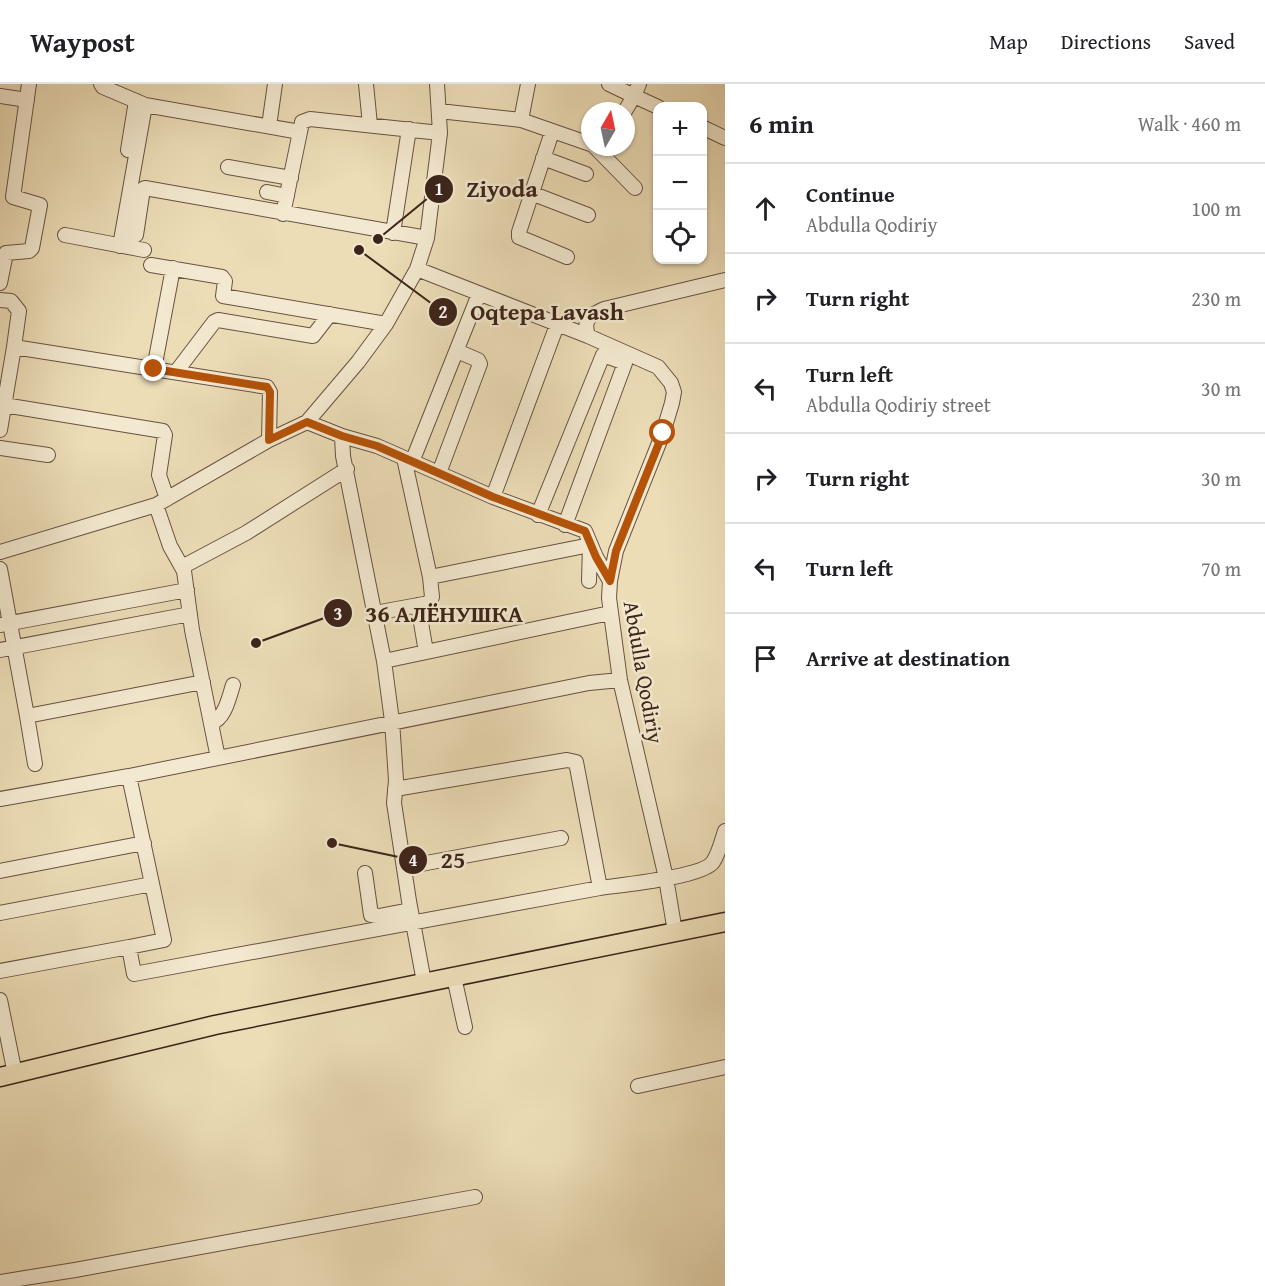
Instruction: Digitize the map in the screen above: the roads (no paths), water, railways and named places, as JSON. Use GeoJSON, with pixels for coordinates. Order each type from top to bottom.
{"type":"FeatureCollection","features":[{"type":"Feature","properties":{"kind":"main road"},"geometry":{"type":"LineString","coordinates":[[8,1076],[215,1025],[725,922]]}},
{"type":"Feature","properties":{"kind":"street"},"geometry":{"type":"LineString","coordinates":[[0,284],[6,253],[33,248],[40,205],[16,200],[13,197],[29,84]]}},
{"type":"Feature","properties":{"kind":"street"},"geometry":{"type":"LineString","coordinates":[[101,84],[141,103],[300,132]]}},
{"type":"Feature","properties":{"kind":"street"},"geometry":{"type":"LineString","coordinates":[[268,126],[275,84]]}},
{"type":"Feature","properties":{"kind":"street"},"geometry":{"type":"LineString","coordinates":[[366,84],[370,125]]}},
{"type":"Feature","properties":{"kind":"street"},"geometry":{"type":"LineString","coordinates":[[0,552],[161,502],[269,440],[307,422],[358,362],[386,324],[417,269],[427,238],[440,133],[436,84]]}},
{"type":"Feature","properties":{"kind":"street"},"geometry":{"type":"LineString","coordinates":[[521,120],[528,84]]}},
{"type":"Feature","properties":{"kind":"street"},"geometry":{"type":"LineString","coordinates":[[609,84],[637,90],[653,104]]}},
{"type":"Feature","properties":{"kind":"street"},"geometry":{"type":"LineString","coordinates":[[0,96],[27,100]]}},
{"type":"Feature","properties":{"kind":"street"},"geometry":{"type":"LineString","coordinates":[[118,242],[141,103]]}},
{"type":"Feature","properties":{"kind":"street"},"geometry":{"type":"LineString","coordinates":[[439,111],[521,120],[581,142]]}},
{"type":"Feature","properties":{"kind":"street"},"geometry":{"type":"LineString","coordinates":[[283,214],[302,122],[310,119],[440,133]]}},
{"type":"Feature","properties":{"kind":"street"},"geometry":{"type":"LineString","coordinates":[[393,233],[409,129]]}},
{"type":"Feature","properties":{"kind":"street"},"geometry":{"type":"LineString","coordinates":[[707,129],[725,138]]}},
{"type":"Feature","properties":{"kind":"street"},"geometry":{"type":"LineString","coordinates":[[552,132],[519,237],[567,257]]}},
{"type":"Feature","properties":{"kind":"street"},"geometry":{"type":"LineString","coordinates":[[605,156],[635,188]]}},
{"type":"Feature","properties":{"kind":"street"},"geometry":{"type":"LineString","coordinates":[[543,158],[586,174]]}},
{"type":"Feature","properties":{"kind":"street"},"geometry":{"type":"LineString","coordinates":[[228,167],[291,178]]}},
{"type":"Feature","properties":{"kind":"street"},"geometry":{"type":"LineString","coordinates":[[118,242],[136,235],[143,189],[146,188],[427,238]]}},
{"type":"Feature","properties":{"kind":"street"},"geometry":{"type":"LineString","coordinates":[[267,192],[287,196]]}},
{"type":"Feature","properties":{"kind":"street"},"geometry":{"type":"LineString","coordinates":[[531,193],[588,215]]}},
{"type":"Feature","properties":{"kind":"street"},"geometry":{"type":"LineString","coordinates":[[65,235],[118,242],[144,250]]}},
{"type":"Feature","properties":{"kind":"street"},"geometry":{"type":"LineString","coordinates":[[151,265],[222,277],[225,281],[219,320]]}},
{"type":"Feature","properties":{"kind":"street"},"geometry":{"type":"LineString","coordinates":[[154,369],[173,268]]}},
{"type":"Feature","properties":{"kind":"street","name":"Abdulla Qodiriy"},"geometry":{"type":"LineString","coordinates":[[417,269],[588,336],[615,354],[658,367],[671,383],[674,392],[663,433],[616,551],[610,581],[610,612],[620,680],[666,878],[675,932]]}},
{"type":"Feature","properties":{"kind":"street"},"geometry":{"type":"LineString","coordinates":[[588,336],[585,327],[587,321],[590,316],[604,309],[725,280]]}},
{"type":"Feature","properties":{"kind":"street"},"geometry":{"type":"LineString","coordinates":[[375,614],[429,603],[432,597],[408,460],[480,294]]}},
{"type":"Feature","properties":{"kind":"street"},"geometry":{"type":"LineString","coordinates":[[223,296],[386,324]]}},
{"type":"Feature","properties":{"kind":"street"},"geometry":{"type":"LineString","coordinates":[[0,300],[11,301],[19,311],[0,430]]}},
{"type":"Feature","properties":{"kind":"street"},"geometry":{"type":"LineString","coordinates":[[176,372],[214,322],[219,320],[313,336],[330,314]]}},
{"type":"Feature","properties":{"kind":"street"},"geometry":{"type":"LineString","coordinates":[[493,497],[558,325]]}},
{"type":"Feature","properties":{"kind":"street"},"geometry":{"type":"LineString","coordinates":[[14,347],[267,387],[270,392],[269,440]]}},
{"type":"Feature","properties":{"kind":"street"},"geometry":{"type":"LineString","coordinates":[[439,473],[480,364],[478,360],[457,351]]}},
{"type":"Feature","properties":{"kind":"street"},"geometry":{"type":"LineString","coordinates":[[538,515],[603,355],[615,354],[625,363],[565,525]]}},
{"type":"Feature","properties":{"kind":"street"},"geometry":{"type":"LineString","coordinates":[[587,394],[610,403]]}},
{"type":"Feature","properties":{"kind":"street"},"geometry":{"type":"LineString","coordinates":[[4,405],[163,431],[165,435],[159,475],[161,502],[170,546],[182,567],[218,758]]}},
{"type":"Feature","properties":{"kind":"street"},"geometry":{"type":"LineString","coordinates":[[307,422],[342,436],[377,446],[493,497],[585,531],[610,581]]}},
{"type":"Feature","properties":{"kind":"street"},"geometry":{"type":"LineString","coordinates":[[342,436],[343,456],[384,661],[392,721],[394,803],[411,916],[424,982]]}},
{"type":"Feature","properties":{"kind":"street"},"geometry":{"type":"LineString","coordinates":[[0,448],[48,455]]}},
{"type":"Feature","properties":{"kind":"street"},"geometry":{"type":"LineString","coordinates":[[182,567],[246,532],[347,469]]}},
{"type":"Feature","properties":{"kind":"street"},"geometry":{"type":"LineString","coordinates":[[430,577],[590,544]]}},
{"type":"Feature","properties":{"kind":"street"},"geometry":{"type":"LineString","coordinates":[[589,582],[590,544]]}},
{"type":"Feature","properties":{"kind":"street"},"geometry":{"type":"LineString","coordinates":[[0,569],[5,624],[15,647],[35,764]]}},
{"type":"Feature","properties":{"kind":"street"},"geometry":{"type":"LineString","coordinates":[[5,624],[187,590]]}},
{"type":"Feature","properties":{"kind":"street"},"geometry":{"type":"LineString","coordinates":[[418,605],[426,652]]}},
{"type":"Feature","properties":{"kind":"street"},"geometry":{"type":"LineString","coordinates":[[384,661],[610,612]]}},
{"type":"Feature","properties":{"kind":"street"},"geometry":{"type":"LineString","coordinates":[[0,650],[190,614]]}},
{"type":"Feature","properties":{"kind":"street"},"geometry":{"type":"LineString","coordinates":[[0,799],[129,776],[589,682],[620,680]]}},
{"type":"Feature","properties":{"kind":"street"},"geometry":{"type":"LineString","coordinates":[[27,716],[203,682]]}},
{"type":"Feature","properties":{"kind":"street"},"geometry":{"type":"LineString","coordinates":[[211,723],[217,721],[222,714],[233,685]]}},
{"type":"Feature","properties":{"kind":"street"},"geometry":{"type":"LineString","coordinates":[[395,789],[567,760],[576,762],[600,888]]}},
{"type":"Feature","properties":{"kind":"street"},"geometry":{"type":"LineString","coordinates":[[129,776],[167,954]]}},
{"type":"Feature","properties":{"kind":"street"},"geometry":{"type":"LineString","coordinates":[[0,971],[129,947],[167,954],[666,878],[707,868],[714,861],[725,831]]}},
{"type":"Feature","properties":{"kind":"street"},"geometry":{"type":"LineString","coordinates":[[405,867],[561,838]]}},
{"type":"Feature","properties":{"kind":"street"},"geometry":{"type":"LineString","coordinates":[[0,871],[144,843]]}},
{"type":"Feature","properties":{"kind":"street"},"geometry":{"type":"LineString","coordinates":[[365,873],[372,915],[411,916]]}},
{"type":"Feature","properties":{"kind":"street"},"geometry":{"type":"LineString","coordinates":[[0,913],[152,884]]}},
{"type":"Feature","properties":{"kind":"street"},"geometry":{"type":"LineString","coordinates":[[129,947],[134,974],[167,954]]}},
{"type":"Feature","properties":{"kind":"street"},"geometry":{"type":"LineString","coordinates":[[454,977],[465,1027]]}},
{"type":"Feature","properties":{"kind":"street"},"geometry":{"type":"LineString","coordinates":[[0,1000],[8,1076]]}},
{"type":"Feature","properties":{"kind":"street"},"geometry":{"type":"LineString","coordinates":[[638,1086],[725,1068]]}},
{"type":"Feature","properties":{"kind":"street"},"geometry":{"type":"LineString","coordinates":[[0,1282],[475,1197]]}},
{"type":"Feature","properties":{"kind":"place","name":"Ziyoda"},"geometry":{"type":"Point","coordinates":[378,239]}},
{"type":"Feature","properties":{"kind":"place","name":"Oqtepa Lavash"},"geometry":{"type":"Point","coordinates":[359,250]}},
{"type":"Feature","properties":{"kind":"place","name":"36 АЛЁНУШКА"},"geometry":{"type":"Point","coordinates":[256,643]}},
{"type":"Feature","properties":{"kind":"place","name":"25"},"geometry":{"type":"Point","coordinates":[332,843]}}]}
